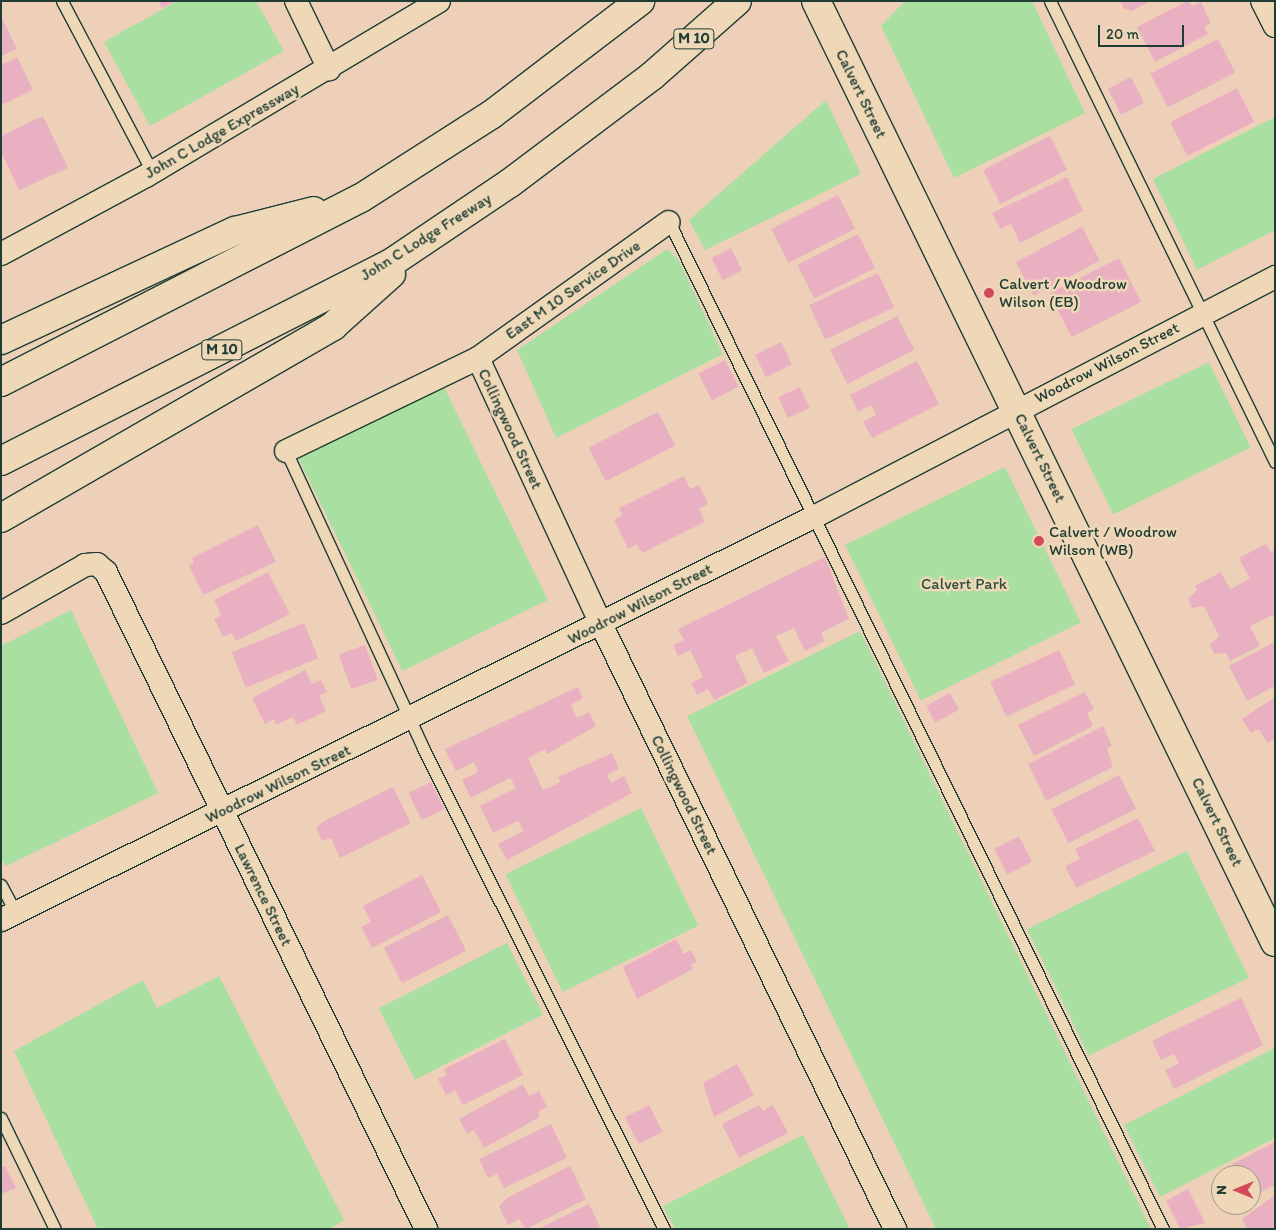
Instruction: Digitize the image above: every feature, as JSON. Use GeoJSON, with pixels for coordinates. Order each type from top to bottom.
{"type":"FeatureCollection","features":[{"type":"Feature","properties":{"kind":"main road"},"geometry":{"type":"LineString","coordinates":[[1,382],[361,198],[491,115],[640,1]]}},
{"type":"Feature","properties":{"kind":"main road","name":"John C Lodge Freeway"},"geometry":{"type":"LineString","coordinates":[[1,461],[391,263],[439,231],[652,76],[737,1]]}},
{"type":"Feature","properties":{"kind":"main road","name":"Calvert Street"},"geometry":{"type":"LineString","coordinates":[[822,13],[1275,942]]}},
{"type":"Feature","properties":{"kind":"main road"},"geometry":{"type":"LineString","coordinates":[[1,340],[235,232],[361,198]]}},
{"type":"Feature","properties":{"kind":"main road"},"geometry":{"type":"LineString","coordinates":[[1,518],[333,326],[439,231]]}},
{"type":"Feature","properties":{"kind":"street"},"geometry":{"type":"LineString","coordinates":[[296,1],[329,69]]}},
{"type":"Feature","properties":{"kind":"street","name":"John C Lodge Expressway"},"geometry":{"type":"LineString","coordinates":[[1,254],[152,172],[329,69],[439,1]]}},
{"type":"Feature","properties":{"kind":"street"},"geometry":{"type":"LineString","coordinates":[[1262,1],[1275,26]]}},
{"type":"Feature","properties":{"kind":"street","name":"East M 10 Service Drive"},"geometry":{"type":"LineString","coordinates":[[478,358],[669,222]]}},
{"type":"Feature","properties":{"kind":"street","name":"Woodrow Wilson Street"},"geometry":{"type":"LineString","coordinates":[[8,917],[814,517],[1016,410],[1275,277]]}},
{"type":"Feature","properties":{"kind":"street"},"geometry":{"type":"LineString","coordinates":[[286,451],[478,358]]}},
{"type":"Feature","properties":{"kind":"street","name":"Collingwood Street"},"geometry":{"type":"LineString","coordinates":[[478,358],[601,624],[895,1229]]}},
{"type":"Feature","properties":{"kind":"street","name":"Lawrence Street"},"geometry":{"type":"LineString","coordinates":[[1,613],[85,565],[97,564],[106,572],[426,1229]]}},
{"type":"Feature","properties":{"kind":"lane"},"geometry":{"type":"LineString","coordinates":[[62,1],[152,172]]}},
{"type":"Feature","properties":{"kind":"lane"},"geometry":{"type":"LineString","coordinates":[[1050,1],[1275,462]]}},
{"type":"Feature","properties":{"kind":"lane"},"geometry":{"type":"LineString","coordinates":[[669,222],[1163,1229]]}},
{"type":"Feature","properties":{"kind":"lane"},"geometry":{"type":"LineString","coordinates":[[286,451],[410,719],[664,1229]]}},
{"type":"Feature","properties":{"kind":"lane"},"geometry":{"type":"LineString","coordinates":[[1,885],[8,917]]}},
{"type":"Feature","properties":{"kind":"lane"},"geometry":{"type":"LineString","coordinates":[[1,1118],[55,1229]]}},
{"type":"Feature","properties":{"kind":"green space"},"geometry":{"type":"Polygon","coordinates":[[[177,1],[256,1],[284,51],[150,126],[104,42],[177,1]]]}},
{"type":"Feature","properties":{"kind":"green space"},"geometry":{"type":"Polygon","coordinates":[[[905,1],[1032,1],[1085,113],[954,178],[881,26],[905,1]]]}},
{"type":"Feature","properties":{"kind":"green space"},"geometry":{"type":"Polygon","coordinates":[[[826,100],[861,174],[705,250],[689,220],[826,100]]]}},
{"type":"Feature","properties":{"kind":"green space"},"geometry":{"type":"Polygon","coordinates":[[[1275,117],[1275,230],[1197,270],[1153,179],[1275,117]]]}},
{"type":"Feature","properties":{"kind":"green space"},"geometry":{"type":"Polygon","coordinates":[[[667,249],[678,259],[723,354],[556,438],[517,350],[667,249]]]}},
{"type":"Feature","properties":{"kind":"green space"},"geometry":{"type":"Polygon","coordinates":[[[1209,362],[1251,447],[1113,514],[1071,429],[1209,362]]]}},
{"type":"Feature","properties":{"kind":"green space"},"geometry":{"type":"Polygon","coordinates":[[[444,387],[548,600],[402,671],[298,458],[444,387]]]}},
{"type":"Feature","properties":{"kind":"green space","name":"Calvert Park"},"geometry":{"type":"Polygon","coordinates":[[[1005,467],[1081,622],[921,701],[845,545],[1005,467]]]}},
{"type":"Feature","properties":{"kind":"green space"},"geometry":{"type":"Polygon","coordinates":[[[71,610],[158,793],[6,866],[1,858],[1,646],[71,610]]]}},
{"type":"Feature","properties":{"kind":"green space"},"geometry":{"type":"Polygon","coordinates":[[[860,631],[1151,1229],[936,1229],[687,716],[860,631]]]}},
{"type":"Feature","properties":{"kind":"green space"},"geometry":{"type":"Polygon","coordinates":[[[641,808],[698,926],[563,992],[505,874],[641,808]]]}},
{"type":"Feature","properties":{"kind":"green space"},"geometry":{"type":"Polygon","coordinates":[[[1187,851],[1249,978],[1089,1056],[1027,929],[1187,851]]]}},
{"type":"Feature","properties":{"kind":"green space"},"geometry":{"type":"Polygon","coordinates":[[[507,943],[543,1014],[415,1080],[379,1008],[507,943]]]}},
{"type":"Feature","properties":{"kind":"green space"},"geometry":{"type":"Polygon","coordinates":[[[219,976],[344,1220],[330,1229],[98,1229],[14,1051],[143,980],[157,1008],[219,976]]]}},
{"type":"Feature","properties":{"kind":"green space"},"geometry":{"type":"Polygon","coordinates":[[[1275,1048],[1275,1138],[1222,1165],[1211,1165],[1211,1171],[1160,1197],[1124,1125],[1275,1048]]]}},
{"type":"Feature","properties":{"kind":"green space"},"geometry":{"type":"Polygon","coordinates":[[[803,1135],[850,1229],[675,1229],[663,1206],[803,1135]]]}},
{"type":"Feature","properties":{"kind":"building"},"geometry":{"type":"Polygon","coordinates":[[[158,1],[175,1],[162,8],[158,1]]]}},
{"type":"Feature","properties":{"kind":"building"},"geometry":{"type":"Polygon","coordinates":[[[1120,1],[1150,1],[1132,11],[1124,9],[1120,1]]]}},
{"type":"Feature","properties":{"kind":"building"},"geometry":{"type":"Polygon","coordinates":[[[1187,1],[1193,6],[1201,2],[1211,23],[1204,27],[1208,34],[1155,62],[1137,27],[1187,1]]]}},
{"type":"Feature","properties":{"kind":"building"},"geometry":{"type":"Polygon","coordinates":[[[1,16],[17,49],[1,56],[1,16]]]}},
{"type":"Feature","properties":{"kind":"building"},"geometry":{"type":"Polygon","coordinates":[[[1218,39],[1235,73],[1168,107],[1150,74],[1218,39]]]}},
{"type":"Feature","properties":{"kind":"building"},"geometry":{"type":"Polygon","coordinates":[[[17,57],[33,90],[1,105],[1,65],[17,57]]]}},
{"type":"Feature","properties":{"kind":"building"},"geometry":{"type":"Polygon","coordinates":[[[1131,77],[1144,103],[1121,115],[1108,89],[1131,77]]]}},
{"type":"Feature","properties":{"kind":"building"},"geometry":{"type":"Polygon","coordinates":[[[1237,88],[1254,122],[1187,156],[1170,122],[1237,88]]]}},
{"type":"Feature","properties":{"kind":"building"},"geometry":{"type":"Polygon","coordinates":[[[43,116],[68,168],[19,190],[1,152],[1,136],[43,116]]]}},
{"type":"Feature","properties":{"kind":"building"},"geometry":{"type":"Polygon","coordinates":[[[1050,136],[1067,170],[1000,204],[983,170],[1050,136]]]}},
{"type":"Feature","properties":{"kind":"building"},"geometry":{"type":"Polygon","coordinates":[[[1067,177],[1083,211],[1020,243],[1011,224],[1000,229],[992,213],[1067,177]]]}},
{"type":"Feature","properties":{"kind":"building"},"geometry":{"type":"Polygon","coordinates":[[[838,195],[855,229],[788,263],[771,229],[838,195]]]}},
{"type":"Feature","properties":{"kind":"building"},"geometry":{"type":"Polygon","coordinates":[[[1082,227],[1100,261],[1034,296],[1016,262],[1082,227]]]}},
{"type":"Feature","properties":{"kind":"building"},"geometry":{"type":"Polygon","coordinates":[[[858,234],[875,268],[815,299],[797,265],[858,234]]]}},
{"type":"Feature","properties":{"kind":"building"},"geometry":{"type":"Polygon","coordinates":[[[731,248],[742,270],[723,280],[711,258],[731,248]]]}},
{"type":"Feature","properties":{"kind":"building"},"geometry":{"type":"Polygon","coordinates":[[[1119,258],[1141,302],[1072,337],[1050,293],[1119,258]]]}},
{"type":"Feature","properties":{"kind":"building"},"geometry":{"type":"Polygon","coordinates":[[[878,273],[894,307],[825,340],[809,305],[878,273]]]}},
{"type":"Feature","properties":{"kind":"building"},"geometry":{"type":"Polygon","coordinates":[[[897,316],[914,350],[847,384],[830,350],[897,316]]]}},
{"type":"Feature","properties":{"kind":"building"},"geometry":{"type":"Polygon","coordinates":[[[781,342],[792,364],[766,377],[755,355],[781,342]]]}},
{"type":"Feature","properties":{"kind":"building"},"geometry":{"type":"Polygon","coordinates":[[[725,360],[739,387],[712,400],[698,374],[725,360]]]}},
{"type":"Feature","properties":{"kind":"building"},"geometry":{"type":"Polygon","coordinates":[[[917,361],[939,404],[872,438],[863,422],[876,415],[871,405],[858,412],[850,395],[917,361]]]}},
{"type":"Feature","properties":{"kind":"building"},"geometry":{"type":"Polygon","coordinates":[[[800,387],[810,408],[788,418],[778,397],[800,387]]]}},
{"type":"Feature","properties":{"kind":"building"},"geometry":{"type":"Polygon","coordinates":[[[658,412],[675,446],[606,481],[589,447],[658,412]]]}},
{"type":"Feature","properties":{"kind":"building"},"geometry":{"type":"Polygon","coordinates":[[[684,476],[690,489],[699,485],[708,504],[699,509],[705,522],[642,553],[637,544],[628,549],[614,520],[622,515],[619,508],[684,476]]]}},
{"type":"Feature","properties":{"kind":"building"},"geometry":{"type":"Polygon","coordinates":[[[258,525],[276,562],[203,595],[189,566],[194,563],[192,558],[258,525]]]}},
{"type":"Feature","properties":{"kind":"building"},"geometry":{"type":"Polygon","coordinates":[[[1266,544],[1271,552],[1275,550],[1275,618],[1273,615],[1250,626],[1260,646],[1230,661],[1226,653],[1214,654],[1210,645],[1219,636],[1204,606],[1192,608],[1188,599],[1197,590],[1195,586],[1221,572],[1230,589],[1250,579],[1239,558],[1266,544]]]}},
{"type":"Feature","properties":{"kind":"building"},"geometry":{"type":"Polygon","coordinates":[[[825,557],[849,619],[821,633],[825,641],[805,651],[794,628],[776,636],[789,661],[764,673],[752,648],[735,656],[748,683],[714,700],[708,689],[697,695],[691,683],[703,677],[690,650],[678,656],[673,645],[684,640],[678,629],[825,557]]]}},
{"type":"Feature","properties":{"kind":"building"},"geometry":{"type":"Polygon","coordinates":[[[268,572],[290,614],[236,641],[232,633],[223,637],[214,619],[221,615],[214,600],[268,572]]]}},
{"type":"Feature","properties":{"kind":"building"},"geometry":{"type":"Polygon","coordinates":[[[304,623],[318,658],[246,687],[232,652],[304,623]]]}},
{"type":"Feature","properties":{"kind":"building"},"geometry":{"type":"Polygon","coordinates":[[[1275,642],[1275,686],[1247,701],[1229,666],[1275,642]]]}},
{"type":"Feature","properties":{"kind":"building"},"geometry":{"type":"Polygon","coordinates":[[[365,645],[378,680],[351,689],[339,655],[365,645]]]}},
{"type":"Feature","properties":{"kind":"building"},"geometry":{"type":"Polygon","coordinates":[[[1059,650],[1075,684],[1006,717],[990,682],[1059,650]]]}},
{"type":"Feature","properties":{"kind":"building"},"geometry":{"type":"Polygon","coordinates":[[[305,670],[312,684],[321,680],[327,692],[319,696],[326,711],[297,725],[293,717],[276,725],[274,719],[265,724],[252,698],[305,670]]]}},
{"type":"Feature","properties":{"kind":"building"},"geometry":{"type":"Polygon","coordinates":[[[578,687],[583,698],[571,705],[577,718],[589,712],[596,726],[547,754],[545,749],[528,758],[543,790],[561,782],[558,777],[612,753],[619,769],[607,775],[611,783],[624,776],[632,793],[507,860],[498,844],[524,831],[518,821],[493,833],[480,806],[516,788],[510,778],[471,798],[462,780],[478,772],[474,762],[456,771],[445,749],[578,687]]]}},
{"type":"Feature","properties":{"kind":"building"},"geometry":{"type":"Polygon","coordinates":[[[1085,692],[1094,709],[1087,713],[1093,726],[1034,756],[1018,725],[1085,692]]]}},
{"type":"Feature","properties":{"kind":"building"},"geometry":{"type":"Polygon","coordinates":[[[950,693],[959,710],[935,722],[926,706],[950,693]]]}},
{"type":"Feature","properties":{"kind":"building"},"geometry":{"type":"Polygon","coordinates":[[[1275,697],[1275,739],[1267,743],[1259,729],[1251,733],[1242,719],[1275,697]]]}},
{"type":"Feature","properties":{"kind":"building"},"geometry":{"type":"Polygon","coordinates":[[[1103,726],[1112,746],[1107,748],[1113,767],[1046,801],[1028,764],[1103,726]]]}},
{"type":"Feature","properties":{"kind":"building"},"geometry":{"type":"Polygon","coordinates":[[[1119,775],[1136,809],[1069,843],[1051,810],[1119,775]]]}},
{"type":"Feature","properties":{"kind":"building"},"geometry":{"type":"Polygon","coordinates":[[[431,782],[444,809],[422,820],[409,793],[431,782]]]}},
{"type":"Feature","properties":{"kind":"building"},"geometry":{"type":"Polygon","coordinates":[[[393,787],[411,823],[340,858],[331,838],[322,841],[316,828],[324,821],[393,787]]]}},
{"type":"Feature","properties":{"kind":"building"},"geometry":{"type":"Polygon","coordinates":[[[1138,818],[1155,851],[1076,888],[1065,866],[1080,859],[1075,849],[1138,818]]]}},
{"type":"Feature","properties":{"kind":"building"},"geometry":{"type":"Polygon","coordinates":[[[1019,836],[1032,862],[1007,875],[994,849],[1019,836]]]}},
{"type":"Feature","properties":{"kind":"building"},"geometry":{"type":"Polygon","coordinates":[[[422,875],[441,912],[372,948],[361,927],[371,922],[363,906],[422,875]]]}},
{"type":"Feature","properties":{"kind":"building"},"geometry":{"type":"Polygon","coordinates":[[[448,915],[466,951],[402,983],[384,948],[448,915]]]}},
{"type":"Feature","properties":{"kind":"building"},"geometry":{"type":"Polygon","coordinates":[[[676,939],[684,954],[691,950],[697,962],[691,965],[693,969],[637,999],[623,967],[676,939]]]}},
{"type":"Feature","properties":{"kind":"building"},"geometry":{"type":"Polygon","coordinates":[[[1241,998],[1263,1045],[1174,1089],[1165,1070],[1179,1063],[1174,1054],[1161,1060],[1152,1041],[1241,998]]]}},
{"type":"Feature","properties":{"kind":"building"},"geometry":{"type":"Polygon","coordinates":[[[505,1039],[523,1075],[463,1105],[455,1090],[446,1095],[438,1079],[447,1075],[444,1069],[505,1039]]]}},
{"type":"Feature","properties":{"kind":"building"},"geometry":{"type":"Polygon","coordinates":[[[737,1064],[754,1095],[714,1117],[703,1083],[737,1064]]]}},
{"type":"Feature","properties":{"kind":"building"},"geometry":{"type":"Polygon","coordinates":[[[523,1084],[529,1096],[539,1091],[547,1107],[538,1112],[540,1117],[484,1148],[474,1130],[467,1134],[459,1119],[523,1084]]]}},
{"type":"Feature","properties":{"kind":"building"},"geometry":{"type":"Polygon","coordinates":[[[649,1105],[663,1132],[639,1144],[625,1117],[649,1105]]]}},
{"type":"Feature","properties":{"kind":"building"},"geometry":{"type":"Polygon","coordinates":[[[759,1105],[763,1111],[773,1105],[788,1133],[739,1158],[722,1124],[759,1105]]]}},
{"type":"Feature","properties":{"kind":"building"},"geometry":{"type":"Polygon","coordinates":[[[551,1124],[567,1158],[504,1188],[497,1174],[488,1178],[479,1159],[551,1124]]]}},
{"type":"Feature","properties":{"kind":"building"},"geometry":{"type":"Polygon","coordinates":[[[1275,1142],[1275,1185],[1261,1192],[1261,1165],[1232,1164],[1275,1142]]]}},
{"type":"Feature","properties":{"kind":"building"},"geometry":{"type":"Polygon","coordinates":[[[5,1166],[16,1188],[1,1194],[1,1167],[5,1166]]]}},
{"type":"Feature","properties":{"kind":"building"},"geometry":{"type":"Polygon","coordinates":[[[570,1166],[586,1199],[526,1229],[519,1219],[508,1225],[499,1206],[507,1198],[570,1166]]]}},
{"type":"Feature","properties":{"kind":"building"},"geometry":{"type":"Polygon","coordinates":[[[1188,1189],[1205,1223],[1180,1229],[1166,1201],[1188,1189]]]}},
{"type":"Feature","properties":{"kind":"building"},"geometry":{"type":"Polygon","coordinates":[[[1275,1195],[1275,1229],[1247,1229],[1242,1219],[1248,1215],[1261,1215],[1261,1205],[1275,1195]]]}},
{"type":"Feature","properties":{"kind":"building"},"geometry":{"type":"Polygon","coordinates":[[[589,1204],[601,1229],[538,1229],[589,1204]]]}},
{"type":"Feature","properties":{"kind":"place","name":"Calvert / Woodrow Wilson (EB)"},"geometry":{"type":"Point","coordinates":[989,293]}},
{"type":"Feature","properties":{"kind":"place","name":"Calvert / Woodrow Wilson (WB)"},"geometry":{"type":"Point","coordinates":[1039,541]}}]}
